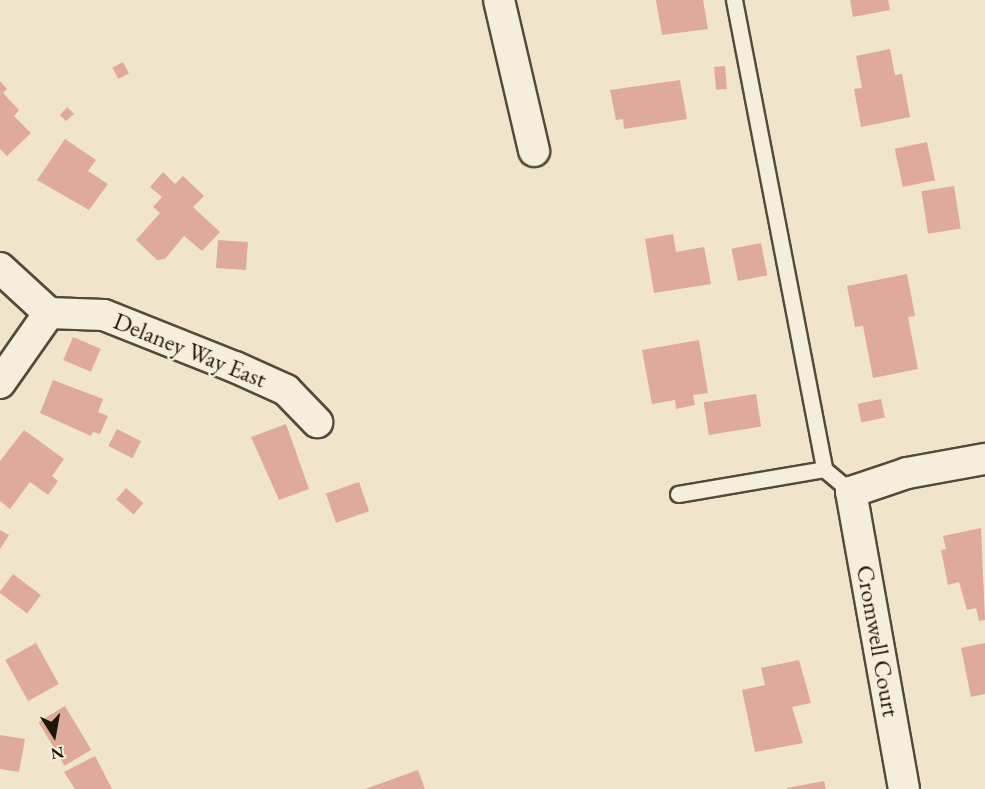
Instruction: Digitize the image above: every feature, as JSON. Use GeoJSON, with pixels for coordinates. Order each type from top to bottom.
{"type":"FeatureCollection","features":[{"type":"Feature","properties":{"kind":"street"},"geometry":{"type":"LineString","coordinates":[[499,0],[534,151]]}},
{"type":"Feature","properties":{"kind":"street"},"geometry":{"type":"LineString","coordinates":[[0,268],[49,313],[0,383]]}},
{"type":"Feature","properties":{"kind":"street","name":"Delaney Way East"},"geometry":{"type":"LineString","coordinates":[[49,313],[104,315],[236,367],[286,390],[317,422]]}},
{"type":"Feature","properties":{"kind":"street"},"geometry":{"type":"LineString","coordinates":[[851,492],[907,474],[985,459]]}},
{"type":"Feature","properties":{"kind":"street","name":"Cromwell Court"},"geometry":{"type":"LineString","coordinates":[[851,492],[904,789]]}},
{"type":"Feature","properties":{"kind":"lane"},"geometry":{"type":"LineString","coordinates":[[734,0],[824,470],[851,492]]}},
{"type":"Feature","properties":{"kind":"lane"},"geometry":{"type":"LineString","coordinates":[[678,494],[824,470]]}},
{"type":"Feature","properties":{"kind":"building"},"geometry":{"type":"Polygon","coordinates":[[[656,0],[703,0],[708,29],[662,35],[656,0]]]}},
{"type":"Feature","properties":{"kind":"building"},"geometry":{"type":"Polygon","coordinates":[[[850,0],[888,0],[890,10],[853,17],[850,0]]]}},
{"type":"Feature","properties":{"kind":"building"},"geometry":{"type":"Polygon","coordinates":[[[890,49],[895,75],[902,74],[910,117],[861,127],[854,89],[862,88],[856,56],[890,49]]]}},
{"type":"Feature","properties":{"kind":"building"},"geometry":{"type":"Polygon","coordinates":[[[123,62],[129,74],[118,79],[112,67],[123,62]]]}},
{"type":"Feature","properties":{"kind":"building"},"geometry":{"type":"Polygon","coordinates":[[[725,66],[727,89],[716,90],[714,67],[725,66]]]}},
{"type":"Feature","properties":{"kind":"building"},"geometry":{"type":"Polygon","coordinates":[[[680,80],[687,119],[624,129],[623,119],[616,120],[610,90],[680,80]]]}},
{"type":"Feature","properties":{"kind":"building"},"geometry":{"type":"Polygon","coordinates":[[[0,81],[7,89],[3,93],[19,110],[14,116],[31,133],[7,156],[0,149],[0,81]]]}},
{"type":"Feature","properties":{"kind":"building"},"geometry":{"type":"Polygon","coordinates":[[[67,107],[74,114],[66,121],[60,115],[67,107]]]}},
{"type":"Feature","properties":{"kind":"building"},"geometry":{"type":"Polygon","coordinates":[[[65,139],[96,160],[88,171],[108,184],[89,210],[37,180],[65,139]]]}},
{"type":"Feature","properties":{"kind":"building"},"geometry":{"type":"Polygon","coordinates":[[[927,142],[935,180],[903,187],[895,149],[927,142]]]}},
{"type":"Feature","properties":{"kind":"building"},"geometry":{"type":"Polygon","coordinates":[[[163,172],[175,184],[183,176],[204,196],[193,207],[220,232],[202,251],[184,236],[165,259],[157,260],[136,240],[160,213],[153,207],[162,197],[150,187],[163,172]]]}},
{"type":"Feature","properties":{"kind":"building"},"geometry":{"type":"Polygon","coordinates":[[[954,186],[961,228],[928,234],[921,191],[954,186]]]}},
{"type":"Feature","properties":{"kind":"building"},"geometry":{"type":"Polygon","coordinates":[[[673,234],[676,252],[704,247],[711,284],[654,293],[645,239],[673,234]]]}},
{"type":"Feature","properties":{"kind":"building"},"geometry":{"type":"Polygon","coordinates":[[[218,240],[248,242],[246,270],[216,268],[218,240]]]}},
{"type":"Feature","properties":{"kind":"building"},"geometry":{"type":"Polygon","coordinates":[[[761,243],[767,275],[738,281],[732,249],[761,243]]]}},
{"type":"Feature","properties":{"kind":"building"},"geometry":{"type":"Polygon","coordinates":[[[907,274],[915,316],[908,317],[918,369],[873,378],[863,326],[855,327],[847,286],[907,274]]]}},
{"type":"Feature","properties":{"kind":"building"},"geometry":{"type":"Polygon","coordinates":[[[73,337],[101,349],[91,372],[63,360],[73,337]]]}},
{"type":"Feature","properties":{"kind":"building"},"geometry":{"type":"Polygon","coordinates":[[[699,340],[708,393],[693,395],[695,405],[676,409],[675,400],[652,404],[642,350],[699,340]]]}},
{"type":"Feature","properties":{"kind":"building"},"geometry":{"type":"Polygon","coordinates":[[[53,380],[103,399],[98,412],[108,416],[100,434],[93,432],[91,436],[40,413],[53,380]]]}},
{"type":"Feature","properties":{"kind":"building"},"geometry":{"type":"Polygon","coordinates":[[[756,394],[761,427],[709,435],[704,402],[756,394]]]}},
{"type":"Feature","properties":{"kind":"building"},"geometry":{"type":"Polygon","coordinates":[[[881,399],[885,418],[861,423],[858,404],[881,399]]]}},
{"type":"Feature","properties":{"kind":"building"},"geometry":{"type":"Polygon","coordinates":[[[286,424],[309,489],[279,500],[251,437],[286,424]]]}},
{"type":"Feature","properties":{"kind":"building"},"geometry":{"type":"Polygon","coordinates":[[[117,429],[141,441],[132,458],[108,446],[117,429]]]}},
{"type":"Feature","properties":{"kind":"building"},"geometry":{"type":"Polygon","coordinates":[[[24,430],[64,459],[52,476],[58,481],[48,495],[30,482],[10,509],[0,501],[0,461],[24,430]]]}},
{"type":"Feature","properties":{"kind":"building"},"geometry":{"type":"Polygon","coordinates":[[[359,482],[369,511],[336,523],[326,493],[359,482]]]}},
{"type":"Feature","properties":{"kind":"building"},"geometry":{"type":"Polygon","coordinates":[[[126,488],[143,503],[134,514],[116,499],[126,488]]]}},
{"type":"Feature","properties":{"kind":"building"},"geometry":{"type":"Polygon","coordinates":[[[981,528],[985,620],[979,621],[976,608],[967,610],[959,582],[948,585],[941,550],[946,549],[943,536],[981,528]]]}},
{"type":"Feature","properties":{"kind":"building"},"geometry":{"type":"Polygon","coordinates":[[[0,530],[9,535],[0,549],[0,530]]]}},
{"type":"Feature","properties":{"kind":"building"},"geometry":{"type":"Polygon","coordinates":[[[13,574],[41,595],[27,613],[0,593],[13,574]]]}},
{"type":"Feature","properties":{"kind":"building"},"geometry":{"type":"Polygon","coordinates":[[[36,643],[59,684],[28,701],[5,660],[36,643]]]}},
{"type":"Feature","properties":{"kind":"building"},"geometry":{"type":"Polygon","coordinates":[[[985,643],[985,694],[971,697],[961,648],[985,643]]]}},
{"type":"Feature","properties":{"kind":"building"},"geometry":{"type":"Polygon","coordinates":[[[799,660],[811,703],[792,707],[803,743],[755,752],[742,690],[765,685],[761,668],[799,660]]]}},
{"type":"Feature","properties":{"kind":"building"},"geometry":{"type":"Polygon","coordinates":[[[65,706],[91,750],[65,766],[38,722],[65,706]]]}},
{"type":"Feature","properties":{"kind":"building"},"geometry":{"type":"Polygon","coordinates":[[[0,735],[25,739],[19,772],[0,769],[0,735]]]}},
{"type":"Feature","properties":{"kind":"building"},"geometry":{"type":"Polygon","coordinates":[[[95,756],[112,789],[75,789],[64,772],[95,756]]]}},
{"type":"Feature","properties":{"kind":"building"},"geometry":{"type":"Polygon","coordinates":[[[418,770],[425,789],[365,789],[418,770]]]}},
{"type":"Feature","properties":{"kind":"building"},"geometry":{"type":"Polygon","coordinates":[[[824,781],[826,789],[787,789],[787,788],[824,781]]]}}]}
